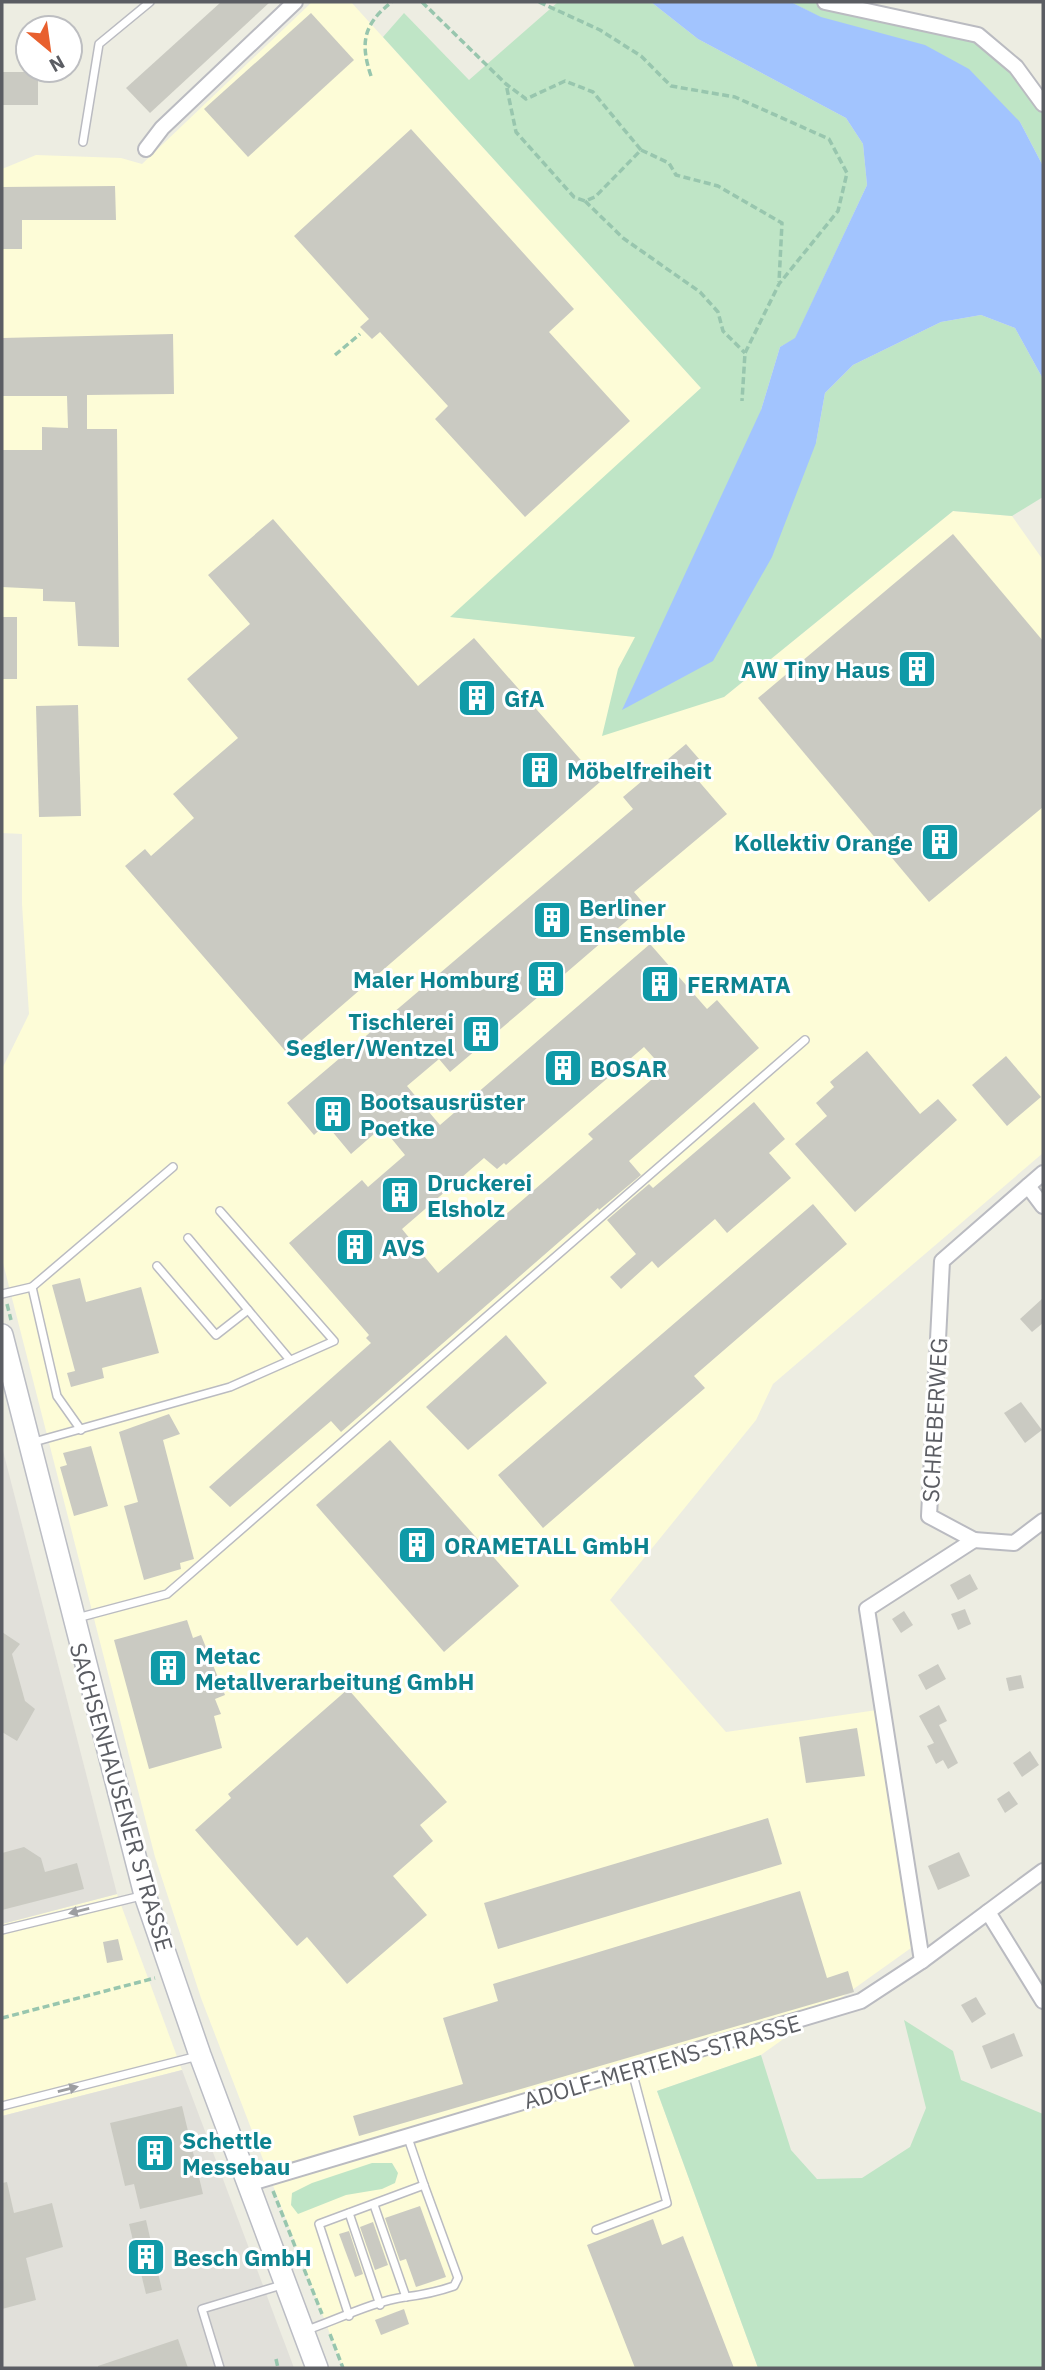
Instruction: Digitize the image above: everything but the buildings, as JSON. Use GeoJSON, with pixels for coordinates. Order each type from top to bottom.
{"type":"FeatureCollection","features":[{"type":"Feature","properties":{"kind":"main road","name":"SACHSENHAUSENER STRASSE"},"geometry":{"type":"LineString","coordinates":[[2,1335],[145,1895],[200,2055],[258,2180],[286,2284],[317,2368]]}},
{"type":"Feature","properties":{"kind":"street"},"geometry":{"type":"LineString","coordinates":[[146,149],[162,128],[295,2]]}},
{"type":"Feature","properties":{"kind":"street"},"geometry":{"type":"LineString","coordinates":[[825,2],[978,35],[1016,67],[1043,104]]}},
{"type":"Feature","properties":{"kind":"street","name":"SCHREBERWEG"},"geometry":{"type":"LineString","coordinates":[[974,1540],[929,1516],[942,1261],[1043,1172]]}},
{"type":"Feature","properties":{"kind":"street"},"geometry":{"type":"LineString","coordinates":[[1028,1186],[1043,1206]]}},
{"type":"Feature","properties":{"kind":"street"},"geometry":{"type":"LineString","coordinates":[[922,1961],[867,1609],[974,1540],[1014,1543],[1043,1521]]}},
{"type":"Feature","properties":{"kind":"street","name":"ADOLF-MERTENS-STRASSE"},"geometry":{"type":"LineString","coordinates":[[258,2180],[861,2001],[922,1961],[1043,1871]]}},
{"type":"Feature","properties":{"kind":"street"},"geometry":{"type":"LineString","coordinates":[[988,1912],[1043,2001]]}},
{"type":"Feature","properties":{"kind":"lane"},"geometry":{"type":"LineString","coordinates":[[83,142],[99,44],[150,2]]}},
{"type":"Feature","properties":{"kind":"lane"},"geometry":{"type":"LineString","coordinates":[[73,1619],[167,1594],[805,1040]]}},
{"type":"Feature","properties":{"kind":"lane"},"geometry":{"type":"LineString","coordinates":[[2,1294],[32,1287],[173,1167]]}},
{"type":"Feature","properties":{"kind":"lane"},"geometry":{"type":"LineString","coordinates":[[29,1444],[230,1387],[334,1341],[220,1211]]}},
{"type":"Feature","properties":{"kind":"lane"},"geometry":{"type":"LineString","coordinates":[[188,1238],[290,1360]]}},
{"type":"Feature","properties":{"kind":"lane"},"geometry":{"type":"LineString","coordinates":[[157,1266],[215,1335],[248,1310]]}},
{"type":"Feature","properties":{"kind":"lane"},"geometry":{"type":"LineString","coordinates":[[32,1287],[57,1396],[81,1430]]}},
{"type":"Feature","properties":{"kind":"lane"},"geometry":{"type":"LineString","coordinates":[[2,1930],[145,1895]]}},
{"type":"Feature","properties":{"kind":"lane"},"geometry":{"type":"LineString","coordinates":[[2,2106],[200,2055]]}},
{"type":"Feature","properties":{"kind":"lane"},"geometry":{"type":"LineString","coordinates":[[596,2230],[667,2203],[632,2071]]}},
{"type":"Feature","properties":{"kind":"lane"},"geometry":{"type":"LineString","coordinates":[[303,2331],[406,2297],[417,2298],[454,2286],[458,2278],[407,2135]]}},
{"type":"Feature","properties":{"kind":"lane"},"geometry":{"type":"LineString","coordinates":[[349,2316],[319,2224],[424,2186]]}},
{"type":"Feature","properties":{"kind":"lane"},"geometry":{"type":"LineString","coordinates":[[374,2204],[406,2297]]}},
{"type":"Feature","properties":{"kind":"lane"},"geometry":{"type":"LineString","coordinates":[[349,2213],[380,2305]]}},
{"type":"Feature","properties":{"kind":"lane"},"geometry":{"type":"LineString","coordinates":[[220,2368],[202,2309],[286,2284]]}},
{"type":"Feature","properties":{"kind":"path"},"geometry":{"type":"LineString","coordinates":[[371,76],[363,54],[365,33],[392,2]]}},
{"type":"Feature","properties":{"kind":"path"},"geometry":{"type":"LineString","coordinates":[[422,2],[506,85],[526,99],[565,80],[593,92],[641,150],[669,163],[676,175],[718,186],[782,223],[779,284]]}},
{"type":"Feature","properties":{"kind":"path"},"geometry":{"type":"LineString","coordinates":[[539,2],[600,30],[631,50],[671,86],[735,97],[829,139],[847,173],[838,211],[779,284],[745,353],[742,401]]}},
{"type":"Feature","properties":{"kind":"path"},"geometry":{"type":"LineString","coordinates":[[506,85],[516,132],[574,197],[585,201],[623,238],[700,292],[718,312],[723,331],[745,353]]}},
{"type":"Feature","properties":{"kind":"path"},"geometry":{"type":"LineString","coordinates":[[585,201],[595,197],[641,150]]}},
{"type":"Feature","properties":{"kind":"path"},"geometry":{"type":"LineString","coordinates":[[335,355],[360,334]]}},
{"type":"Feature","properties":{"kind":"path"},"geometry":{"type":"LineString","coordinates":[[2,2018],[172,1973]]}},
{"type":"Feature","properties":{"kind":"path"},"geometry":{"type":"LineString","coordinates":[[258,2180],[326,2324],[343,2368]]}},
{"type":"Feature","properties":{"kind":"path"},"geometry":{"type":"LineString","coordinates":[[276,2359],[278,2368]]}},
{"type":"Feature","properties":{"kind":"shaded area"},"geometry":{"type":"Polygon","coordinates":[[[312,2],[351,2],[701,388],[452,617],[636,637],[618,669],[724,697],[953,511],[1012,516],[1043,560],[1043,1153],[773,1384],[756,1420],[610,1600],[726,1732],[877,1710],[911,1948],[761,2055],[657,2091],[758,2368],[343,2368],[201,1998],[155,1857],[2,1259],[2,1069],[29,1014],[22,904],[22,834],[2,833],[2,169],[36,155],[121,158],[142,164],[312,2]]]}},
{"type":"Feature","properties":{"kind":"shaded area"},"geometry":{"type":"Polygon","coordinates":[[[558,2],[651,2],[698,39],[846,118],[863,144],[867,185],[795,339],[780,347],[761,410],[816,443],[825,393],[853,365],[941,322],[981,315],[1015,328],[1043,379],[1043,497],[1012,516],[953,511],[724,697],[602,736],[618,669],[635,637],[450,617],[701,388],[383,37],[404,13],[469,80],[558,2]]]}},
{"type":"Feature","properties":{"kind":"shaded area"},"geometry":{"type":"Polygon","coordinates":[[[791,2],[825,2],[978,35],[1043,104],[1043,166],[1020,122],[791,2]]]}},
{"type":"Feature","properties":{"kind":"shaded area"},"geometry":{"type":"Polygon","coordinates":[[[2,1447],[117,1894],[2,1924],[2,1447]]]}},
{"type":"Feature","properties":{"kind":"shaded area"},"geometry":{"type":"Polygon","coordinates":[[[117,1894],[182,2070],[2,2116],[2,1924],[117,1894]]]}},
{"type":"Feature","properties":{"kind":"shaded area"},"geometry":{"type":"Polygon","coordinates":[[[904,2020],[953,2051],[961,2080],[1043,2114],[1043,2368],[758,2368],[657,2091],[761,2055],[791,2150],[817,2179],[862,2178],[910,2147],[926,2108],[904,2020]]]}},
{"type":"Feature","properties":{"kind":"shaded area"},"geometry":{"type":"Polygon","coordinates":[[[182,2070],[294,2368],[2,2368],[2,2116],[182,2070]]]}},
{"type":"Feature","properties":{"kind":"shaded area"},"geometry":{"type":"Polygon","coordinates":[[[372,2163],[392,2163],[398,2173],[395,2183],[382,2189],[346,2195],[298,2214],[291,2205],[292,2193],[312,2183],[372,2163]]]}},
{"type":"Feature","properties":{"kind":"water"},"geometry":{"type":"Polygon","coordinates":[[[651,2],[791,2],[821,17],[925,45],[969,69],[1020,122],[1043,166],[1043,379],[1015,328],[981,315],[941,322],[853,365],[825,393],[816,443],[772,557],[713,661],[622,710],[761,410],[780,347],[795,338],[867,185],[863,144],[846,118],[698,39],[651,2]]]}},
{"type":"Feature","properties":{"kind":"place","name":"AW Tiny Haus"},"geometry":{"type":"Point","coordinates":[917,669]}},
{"type":"Feature","properties":{"kind":"place","name":"GfA"},"geometry":{"type":"Point","coordinates":[477,698]}},
{"type":"Feature","properties":{"kind":"place","name":"Möbelfreiheit"},"geometry":{"type":"Point","coordinates":[540,770]}},
{"type":"Feature","properties":{"kind":"place","name":"Kollektiv Orange"},"geometry":{"type":"Point","coordinates":[940,842]}},
{"type":"Feature","properties":{"kind":"place","name":"Berliner Ensemble"},"geometry":{"type":"Point","coordinates":[552,920]}},
{"type":"Feature","properties":{"kind":"place","name":"Maler Homburg"},"geometry":{"type":"Point","coordinates":[546,979]}},
{"type":"Feature","properties":{"kind":"place","name":"FERMATA"},"geometry":{"type":"Point","coordinates":[660,984]}},
{"type":"Feature","properties":{"kind":"place","name":"Tischlerei Segler/Wentzel"},"geometry":{"type":"Point","coordinates":[481,1034]}},
{"type":"Feature","properties":{"kind":"place","name":"BOSAR"},"geometry":{"type":"Point","coordinates":[563,1068]}},
{"type":"Feature","properties":{"kind":"place","name":"Bootsausrüster Poetke"},"geometry":{"type":"Point","coordinates":[333,1114]}},
{"type":"Feature","properties":{"kind":"place","name":"Druckerei Elsholz"},"geometry":{"type":"Point","coordinates":[400,1195]}},
{"type":"Feature","properties":{"kind":"place","name":"AVS"},"geometry":{"type":"Point","coordinates":[355,1247]}},
{"type":"Feature","properties":{"kind":"place","name":"ORAMETALL GmbH"},"geometry":{"type":"Point","coordinates":[417,1545]}},
{"type":"Feature","properties":{"kind":"place","name":"Metac Metallverarbeitung GmbH"},"geometry":{"type":"Point","coordinates":[168,1668]}},
{"type":"Feature","properties":{"kind":"place","name":"Schettle Messebau"},"geometry":{"type":"Point","coordinates":[155,2153]}},
{"type":"Feature","properties":{"kind":"place","name":"Besch GmbH"},"geometry":{"type":"Point","coordinates":[146,2257]}}]}
